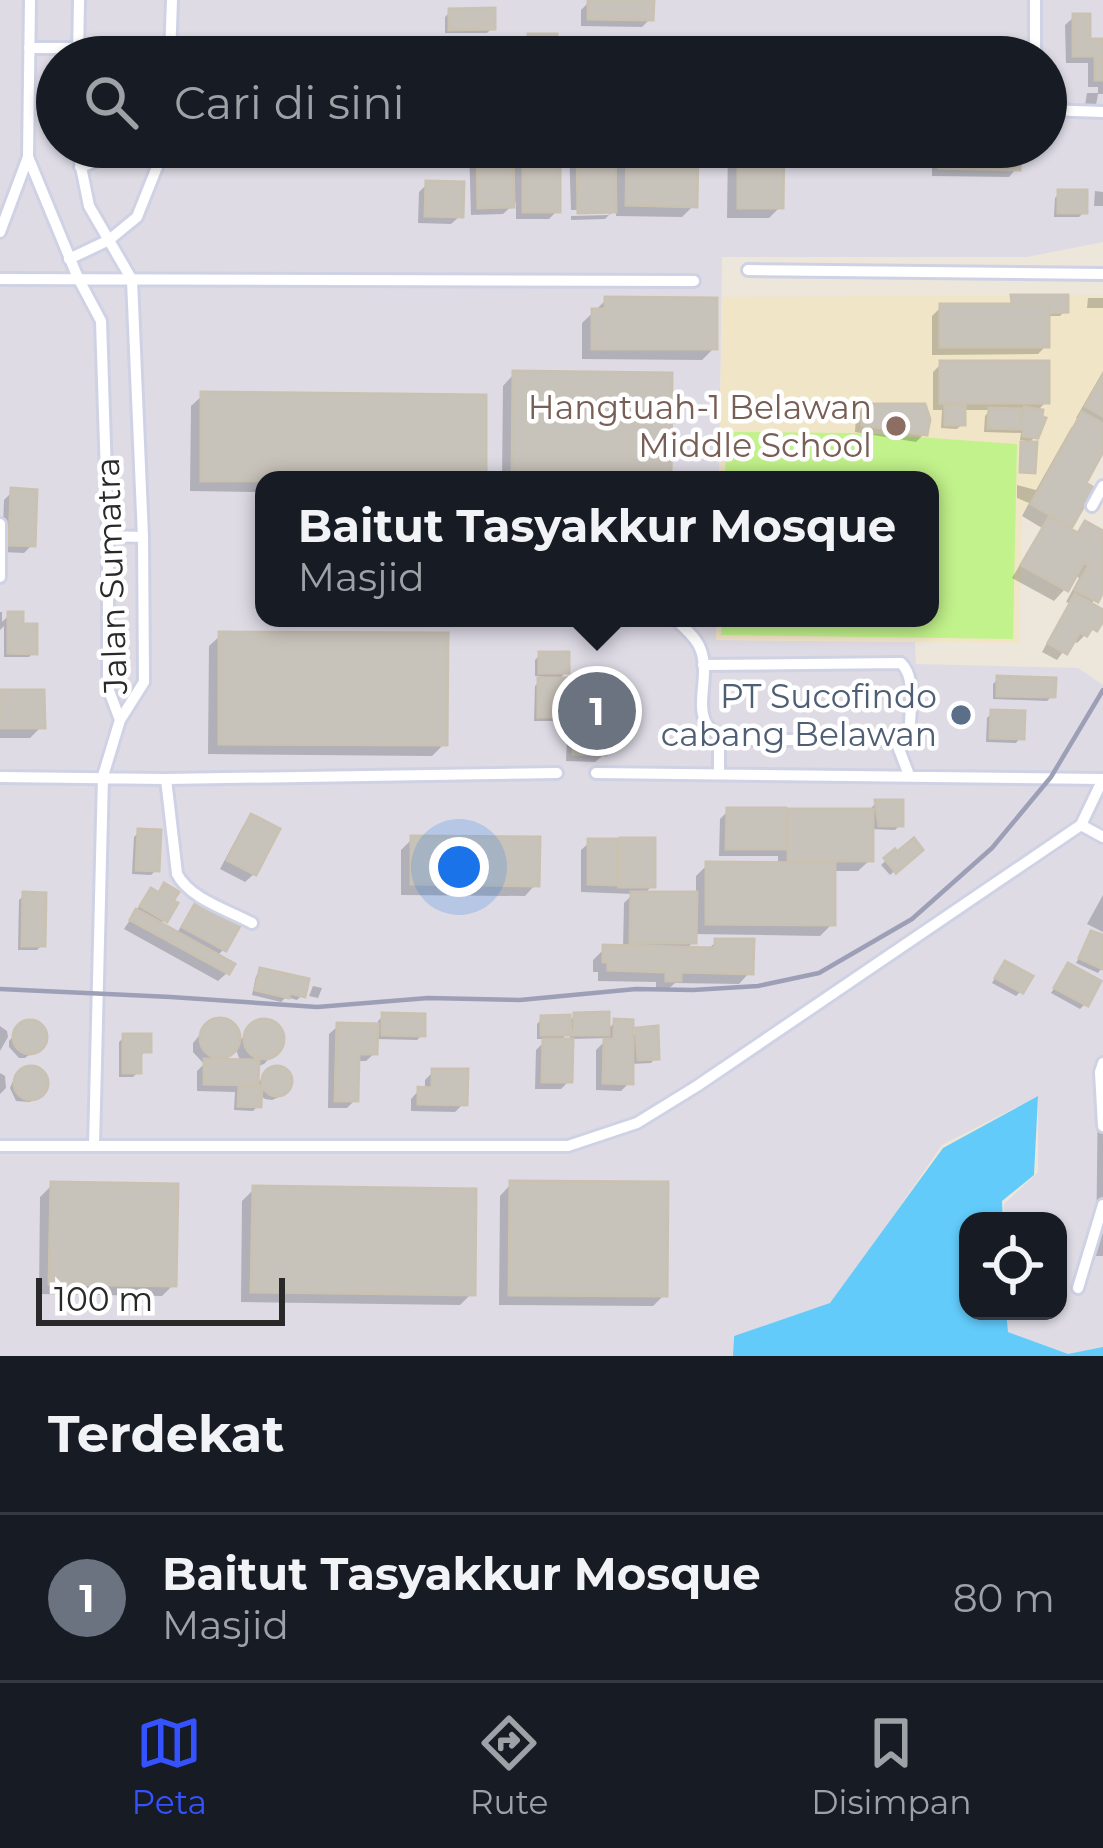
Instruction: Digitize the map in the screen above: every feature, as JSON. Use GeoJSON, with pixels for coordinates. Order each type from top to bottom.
{"type":"FeatureCollection","features":[{"type":"Feature","properties":{"kind":"lane","name":"Jalan Sumatra"},"geometry":{"type":"LineString","coordinates":[[0,232],[28,157],[29,0]]}},
{"type":"Feature","properties":{"kind":"lane"},"geometry":{"type":"LineString","coordinates":[[79,36],[80,0]]}},
{"type":"Feature","properties":{"kind":"lane"},"geometry":{"type":"LineString","coordinates":[[171,36],[172,0]]}},
{"type":"Feature","properties":{"kind":"lane"},"geometry":{"type":"LineString","coordinates":[[1035,0],[1035,36]]}},
{"type":"Feature","properties":{"kind":"lane"},"geometry":{"type":"LineString","coordinates":[[29,48],[36,49]]}},
{"type":"Feature","properties":{"kind":"lane"},"geometry":{"type":"LineString","coordinates":[[1067,111],[1103,112]]}},
{"type":"Feature","properties":{"kind":"lane","name":"Jalan Sumatra"},"geometry":{"type":"LineString","coordinates":[[28,157],[100,321],[109,536],[108,688],[120,719]]}},
{"type":"Feature","properties":{"kind":"lane","name":"Jalan Sumatra"},"geometry":{"type":"LineString","coordinates":[[80,168],[89,206],[132,280],[144,682],[120,719]]}},
{"type":"Feature","properties":{"kind":"lane"},"geometry":{"type":"LineString","coordinates":[[69,259],[109,240],[137,217],[157,168]]}},
{"type":"Feature","properties":{"kind":"lane"},"geometry":{"type":"LineString","coordinates":[[748,270],[1103,274]]}},
{"type":"Feature","properties":{"kind":"lane"},"geometry":{"type":"LineString","coordinates":[[0,279],[694,281]]}},
{"type":"Feature","properties":{"kind":"lane"},"geometry":{"type":"LineString","coordinates":[[1092,506],[1103,486]]}},
{"type":"Feature","properties":{"kind":"lane"},"geometry":{"type":"LineString","coordinates":[[0,524],[0,577]]}},
{"type":"Feature","properties":{"kind":"lane"},"geometry":{"type":"LineString","coordinates":[[109,536],[143,537]]}},
{"type":"Feature","properties":{"kind":"lane"},"geometry":{"type":"LineString","coordinates":[[682,627],[701,650],[702,714],[707,727],[719,736],[734,740],[892,740],[910,727],[910,675],[901,663],[703,665]]}},
{"type":"Feature","properties":{"kind":"lane"},"geometry":{"type":"LineString","coordinates":[[94,1145],[104,776],[120,719]]}},
{"type":"Feature","properties":{"kind":"lane"},"geometry":{"type":"LineString","coordinates":[[718,774],[719,736]]}},
{"type":"Feature","properties":{"kind":"lane"},"geometry":{"type":"LineString","coordinates":[[892,740],[909,775]]}},
{"type":"Feature","properties":{"kind":"lane"},"geometry":{"type":"LineString","coordinates":[[0,777],[557,772]]}},
{"type":"Feature","properties":{"kind":"lane"},"geometry":{"type":"LineString","coordinates":[[0,1146],[568,1146],[637,1123],[1082,825],[1103,779],[596,773]]}},
{"type":"Feature","properties":{"kind":"lane"},"geometry":{"type":"LineString","coordinates":[[166,779],[182,884],[252,922]]}},
{"type":"Feature","properties":{"kind":"lane"},"geometry":{"type":"LineString","coordinates":[[1082,825],[1103,837]]}},
{"type":"Feature","properties":{"kind":"lane"},"geometry":{"type":"LineString","coordinates":[[1103,1064],[1103,1126]]}},
{"type":"Feature","properties":{"kind":"lane"},"geometry":{"type":"LineString","coordinates":[[1078,1288],[1103,1204]]}},
{"type":"Feature","properties":{"kind":"shaded area"},"geometry":{"type":"Polygon","coordinates":[[[0,0],[1103,0],[1103,242],[1027,257],[722,257],[719,471],[255,471],[255,627],[716,627],[717,640],[915,642],[916,664],[1078,668],[1103,685],[1103,1350],[1073,1356],[1006,1336],[1005,1320],[1067,1320],[1067,1212],[1004,1212],[1004,1204],[1038,1172],[1038,1096],[942,1145],[832,1305],[733,1336],[734,1356],[0,1356],[0,0]]]}},
{"type":"Feature","properties":{"kind":"shaded area","name":"Hangtuah-1 Belawan Middle School"},"geometry":{"type":"Polygon","coordinates":[[[1103,295],[1103,373],[1022,515],[1019,643],[716,640],[716,627],[939,627],[939,471],[719,471],[722,297],[1103,295]]]}},
{"type":"Feature","properties":{"kind":"green space"},"geometry":{"type":"Polygon","coordinates":[[[726,432],[859,433],[1017,444],[1013,639],[721,635],[721,627],[939,627],[939,471],[725,471],[726,432]]]}},
{"type":"Feature","properties":{"kind":"water"},"geometry":{"type":"Polygon","coordinates":[[[1038,1096],[1034,1175],[1002,1201],[1003,1212],[959,1212],[959,1320],[1007,1320],[1008,1332],[1068,1354],[1103,1347],[1103,1356],[733,1356],[734,1336],[830,1303],[943,1148],[1038,1096]]]}},
{"type":"Feature","properties":{"kind":"building"},"geometry":{"type":"Polygon","coordinates":[[[588,0],[654,0],[653,20],[588,19],[588,0]]]}},
{"type":"Feature","properties":{"kind":"building"},"geometry":{"type":"Polygon","coordinates":[[[495,8],[495,29],[449,30],[449,9],[495,8]]]}},
{"type":"Feature","properties":{"kind":"building"},"geometry":{"type":"Polygon","coordinates":[[[1073,14],[1090,14],[1090,39],[1103,39],[1103,80],[1095,80],[1095,56],[1073,56],[1073,14]]]}},
{"type":"Feature","properties":{"kind":"building"},"geometry":{"type":"Polygon","coordinates":[[[477,168],[513,168],[514,207],[478,208],[477,168]]]}},
{"type":"Feature","properties":{"kind":"building"},"geometry":{"type":"Polygon","coordinates":[[[523,168],[560,168],[560,212],[523,212],[523,168]]]}},
{"type":"Feature","properties":{"kind":"building"},"geometry":{"type":"Polygon","coordinates":[[[577,168],[615,168],[616,212],[578,213],[577,168]]]}},
{"type":"Feature","properties":{"kind":"building"},"geometry":{"type":"Polygon","coordinates":[[[627,168],[698,168],[697,207],[626,205],[627,168]]]}},
{"type":"Feature","properties":{"kind":"building"},"geometry":{"type":"Polygon","coordinates":[[[738,168],[784,168],[783,208],[738,208],[738,168]]]}},
{"type":"Feature","properties":{"kind":"building"},"geometry":{"type":"Polygon","coordinates":[[[426,181],[464,182],[463,217],[425,216],[426,181]]]}},
{"type":"Feature","properties":{"kind":"building"},"geometry":{"type":"Polygon","coordinates":[[[1058,190],[1087,190],[1087,213],[1058,213],[1058,190]]]}},
{"type":"Feature","properties":{"kind":"building"},"geometry":{"type":"Polygon","coordinates":[[[1011,295],[1068,295],[1068,312],[1049,313],[1049,304],[1012,304],[1011,295]]]}},
{"type":"Feature","properties":{"kind":"building"},"geometry":{"type":"Polygon","coordinates":[[[605,297],[717,298],[717,349],[592,349],[592,309],[605,309],[605,297]]]}},
{"type":"Feature","properties":{"kind":"building"},"geometry":{"type":"Polygon","coordinates":[[[940,304],[1049,304],[1049,347],[940,347],[940,304]]]}},
{"type":"Feature","properties":{"kind":"building"},"geometry":{"type":"Polygon","coordinates":[[[940,361],[1049,361],[1049,403],[940,403],[940,361]]]}},
{"type":"Feature","properties":{"kind":"building"},"geometry":{"type":"Polygon","coordinates":[[[513,371],[672,373],[671,471],[512,471],[513,371]]]}},
{"type":"Feature","properties":{"kind":"building"},"geometry":{"type":"Polygon","coordinates":[[[1103,375],[1103,416],[1085,406],[1103,375]]]}},
{"type":"Feature","properties":{"kind":"building"},"geometry":{"type":"Polygon","coordinates":[[[201,392],[486,395],[486,471],[255,471],[255,481],[201,481],[201,392]]]}},
{"type":"Feature","properties":{"kind":"building"},"geometry":{"type":"Polygon","coordinates":[[[863,404],[925,404],[930,419],[927,435],[862,425],[863,404]]]}},
{"type":"Feature","properties":{"kind":"building"},"geometry":{"type":"Polygon","coordinates":[[[945,406],[965,406],[965,425],[945,425],[945,406]]]}},
{"type":"Feature","properties":{"kind":"building"},"geometry":{"type":"Polygon","coordinates":[[[1024,407],[1043,410],[1046,418],[1038,438],[1023,436],[1024,407]]]}},
{"type":"Feature","properties":{"kind":"building"},"geometry":{"type":"Polygon","coordinates":[[[989,408],[1021,409],[1020,429],[988,428],[989,408]]]}},
{"type":"Feature","properties":{"kind":"building"},"geometry":{"type":"Polygon","coordinates":[[[1082,412],[1103,424],[1103,452],[1086,483],[1094,488],[1072,527],[1031,504],[1082,412]]]}},
{"type":"Feature","properties":{"kind":"building"},"geometry":{"type":"Polygon","coordinates":[[[1021,442],[1037,442],[1035,473],[1020,472],[1021,442]]]}},
{"type":"Feature","properties":{"kind":"building"},"geometry":{"type":"Polygon","coordinates":[[[11,488],[37,490],[35,546],[9,545],[11,488]]]}},
{"type":"Feature","properties":{"kind":"building"},"geometry":{"type":"Polygon","coordinates":[[[1049,517],[1078,533],[1085,521],[1103,531],[1103,592],[1098,602],[1075,590],[1089,565],[1084,562],[1068,591],[1021,565],[1049,517]]]}},
{"type":"Feature","properties":{"kind":"building"},"geometry":{"type":"Polygon","coordinates":[[[1075,594],[1103,610],[1103,621],[1087,636],[1080,632],[1067,654],[1048,643],[1075,594]]]}},
{"type":"Feature","properties":{"kind":"building"},"geometry":{"type":"Polygon","coordinates":[[[8,612],[23,612],[23,624],[37,624],[37,654],[8,653],[8,612]]]}},
{"type":"Feature","properties":{"kind":"building"},"geometry":{"type":"Polygon","coordinates":[[[219,632],[448,633],[447,745],[219,744],[219,632]]]}},
{"type":"Feature","properties":{"kind":"building"},"geometry":{"type":"Polygon","coordinates":[[[539,652],[569,652],[569,673],[539,673],[539,652]]]}},
{"type":"Feature","properties":{"kind":"building"},"geometry":{"type":"Polygon","coordinates":[[[575,675],[620,676],[619,746],[606,746],[606,755],[573,754],[575,675]]]}},
{"type":"Feature","properties":{"kind":"building"},"geometry":{"type":"Polygon","coordinates":[[[997,676],[1056,678],[1055,697],[997,696],[997,676]]]}},
{"type":"Feature","properties":{"kind":"building"},"geometry":{"type":"Polygon","coordinates":[[[538,678],[569,678],[569,717],[538,717],[538,678]]]}},
{"type":"Feature","properties":{"kind":"building"},"geometry":{"type":"Polygon","coordinates":[[[0,690],[44,690],[45,728],[0,728],[0,690]]]}},
{"type":"Feature","properties":{"kind":"building"},"geometry":{"type":"Polygon","coordinates":[[[991,710],[1025,711],[1024,739],[990,738],[991,710]]]}},
{"type":"Feature","properties":{"kind":"building"},"geometry":{"type":"Polygon","coordinates":[[[875,800],[903,800],[903,826],[879,826],[875,800]]]}},
{"type":"Feature","properties":{"kind":"building"},"geometry":{"type":"Polygon","coordinates":[[[727,808],[786,808],[786,849],[726,849],[727,808]]]}},
{"type":"Feature","properties":{"kind":"building"},"geometry":{"type":"Polygon","coordinates":[[[788,809],[873,809],[873,861],[788,860],[788,809]]]}},
{"type":"Feature","properties":{"kind":"building"},"geometry":{"type":"Polygon","coordinates":[[[251,814],[280,829],[256,875],[227,860],[251,814]]]}},
{"type":"Feature","properties":{"kind":"building"},"geometry":{"type":"Polygon","coordinates":[[[138,829],[161,830],[159,871],[136,870],[138,829]]]}},
{"type":"Feature","properties":{"kind":"building"},"geometry":{"type":"Polygon","coordinates":[[[411,836],[540,837],[539,886],[411,884],[411,836]]]}},
{"type":"Feature","properties":{"kind":"building"},"geometry":{"type":"Polygon","coordinates":[[[620,838],[655,838],[655,887],[619,887],[620,838]]]}},
{"type":"Feature","properties":{"kind":"building"},"geometry":{"type":"Polygon","coordinates":[[[914,838],[923,850],[896,873],[884,858],[914,838]]]}},
{"type":"Feature","properties":{"kind":"building"},"geometry":{"type":"Polygon","coordinates":[[[588,839],[617,839],[617,885],[588,884],[588,839]]]}},
{"type":"Feature","properties":{"kind":"building"},"geometry":{"type":"Polygon","coordinates":[[[706,862],[835,863],[835,925],[706,924],[706,862]]]}},
{"type":"Feature","properties":{"kind":"building"},"geometry":{"type":"Polygon","coordinates":[[[164,883],[179,892],[167,922],[140,906],[151,888],[159,893],[164,883]]]}},
{"type":"Feature","properties":{"kind":"building"},"geometry":{"type":"Polygon","coordinates":[[[23,892],[46,893],[45,946],[22,946],[23,892]]]}},
{"type":"Feature","properties":{"kind":"building"},"geometry":{"type":"Polygon","coordinates":[[[631,892],[697,892],[696,943],[630,943],[631,892]]]}},
{"type":"Feature","properties":{"kind":"building"},"geometry":{"type":"Polygon","coordinates":[[[197,900],[241,924],[226,951],[182,927],[197,900]]]}},
{"type":"Feature","properties":{"kind":"building"},"geometry":{"type":"Polygon","coordinates":[[[136,909],[235,964],[229,974],[130,920],[136,909]]]}},
{"type":"Feature","properties":{"kind":"building"},"geometry":{"type":"Polygon","coordinates":[[[1091,931],[1103,935],[1103,969],[1079,958],[1091,931]]]}},
{"type":"Feature","properties":{"kind":"building"},"geometry":{"type":"Polygon","coordinates":[[[715,939],[754,939],[753,974],[681,972],[681,981],[666,981],[666,972],[608,970],[608,962],[603,962],[603,945],[715,948],[715,939]]]}},
{"type":"Feature","properties":{"kind":"building"},"geometry":{"type":"Polygon","coordinates":[[[1005,961],[1033,976],[1023,993],[995,978],[1005,961]]]}},
{"type":"Feature","properties":{"kind":"building"},"geometry":{"type":"Polygon","coordinates":[[[1068,963],[1101,981],[1088,1006],[1054,988],[1068,963]]]}},
{"type":"Feature","properties":{"kind":"building"},"geometry":{"type":"Polygon","coordinates":[[[260,968],[309,979],[305,997],[255,990],[260,968]]]}},
{"type":"Feature","properties":{"kind":"building"},"geometry":{"type":"Polygon","coordinates":[[[609,1012],[609,1035],[574,1035],[574,1013],[609,1012]]]}},
{"type":"Feature","properties":{"kind":"building"},"geometry":{"type":"Polygon","coordinates":[[[382,1013],[425,1014],[425,1036],[382,1035],[382,1013]]]}},
{"type":"Feature","properties":{"kind":"building"},"geometry":{"type":"Polygon","coordinates":[[[570,1015],[571,1035],[541,1035],[541,1016],[570,1015]]]}},
{"type":"Feature","properties":{"kind":"building"},"geometry":{"type":"Polygon","coordinates":[[[220,1018],[234,1024],[240,1038],[234,1052],[220,1058],[206,1052],[200,1038],[206,1024],[220,1018]]]}},
{"type":"Feature","properties":{"kind":"building"},"geometry":{"type":"Polygon","coordinates":[[[264,1019],[278,1025],[284,1039],[278,1053],[264,1059],[250,1053],[244,1039],[250,1025],[264,1019]]]}},
{"type":"Feature","properties":{"kind":"building"},"geometry":{"type":"Polygon","coordinates":[[[614,1019],[633,1020],[633,1084],[603,1083],[604,1039],[614,1039],[614,1019]]]}},
{"type":"Feature","properties":{"kind":"building"},"geometry":{"type":"Polygon","coordinates":[[[30,1020],[42,1025],[47,1037],[42,1049],[30,1054],[18,1049],[13,1037],[18,1025],[30,1020]]]}},
{"type":"Feature","properties":{"kind":"building"},"geometry":{"type":"Polygon","coordinates":[[[337,1023],[378,1024],[377,1054],[359,1054],[358,1101],[335,1101],[337,1023]]]}},
{"type":"Feature","properties":{"kind":"building"},"geometry":{"type":"Polygon","coordinates":[[[658,1026],[659,1059],[638,1060],[636,1028],[658,1026]]]}},
{"type":"Feature","properties":{"kind":"building"},"geometry":{"type":"Polygon","coordinates":[[[123,1034],[151,1034],[151,1052],[141,1052],[141,1073],[123,1073],[123,1034]]]}},
{"type":"Feature","properties":{"kind":"building"},"geometry":{"type":"Polygon","coordinates":[[[543,1039],[573,1039],[572,1082],[542,1082],[543,1039]]]}},
{"type":"Feature","properties":{"kind":"building"},"geometry":{"type":"Polygon","coordinates":[[[204,1059],[259,1060],[258,1085],[204,1084],[204,1059]]]}},
{"type":"Feature","properties":{"kind":"building"},"geometry":{"type":"Polygon","coordinates":[[[31,1066],[43,1071],[48,1083],[43,1095],[31,1100],[19,1095],[14,1083],[19,1071],[31,1066]]]}},
{"type":"Feature","properties":{"kind":"building"},"geometry":{"type":"Polygon","coordinates":[[[277,1066],[288,1070],[292,1081],[288,1092],[277,1096],[266,1092],[262,1081],[266,1070],[277,1066]]]}},
{"type":"Feature","properties":{"kind":"building"},"geometry":{"type":"Polygon","coordinates":[[[432,1069],[468,1069],[467,1105],[418,1104],[418,1087],[432,1088],[432,1069]]]}},
{"type":"Feature","properties":{"kind":"building"},"geometry":{"type":"Polygon","coordinates":[[[239,1086],[262,1086],[261,1107],[238,1106],[239,1086]]]}},
{"type":"Feature","properties":{"kind":"building"},"geometry":{"type":"Polygon","coordinates":[[[510,1181],[668,1182],[667,1296],[509,1295],[510,1181]]]}},
{"type":"Feature","properties":{"kind":"building"},"geometry":{"type":"Polygon","coordinates":[[[51,1182],[178,1184],[176,1286],[49,1284],[51,1182]]]}},
{"type":"Feature","properties":{"kind":"building"},"geometry":{"type":"Polygon","coordinates":[[[253,1186],[476,1189],[475,1295],[251,1292],[253,1186]]]}},
{"type":"Feature","properties":{"kind":"railway"},"geometry":{"type":"LineString","coordinates":[[0,989],[317,1007],[428,998],[520,1000],[636,989],[758,986],[819,973],[912,919],[992,848],[1051,777],[1103,690]]}},
{"type":"Feature","properties":{"kind":"place","name":"Hangtuah-1 Belawan Middle School"},"geometry":{"type":"Point","coordinates":[896,426]}},
{"type":"Feature","properties":{"kind":"place","name":"Baitut Tasyakkur Mosque"},"geometry":{"type":"Point","coordinates":[597,711]}},
{"type":"Feature","properties":{"kind":"place","name":"PT Sucofindo cabang Belawan"},"geometry":{"type":"Point","coordinates":[961,715]}}]}
